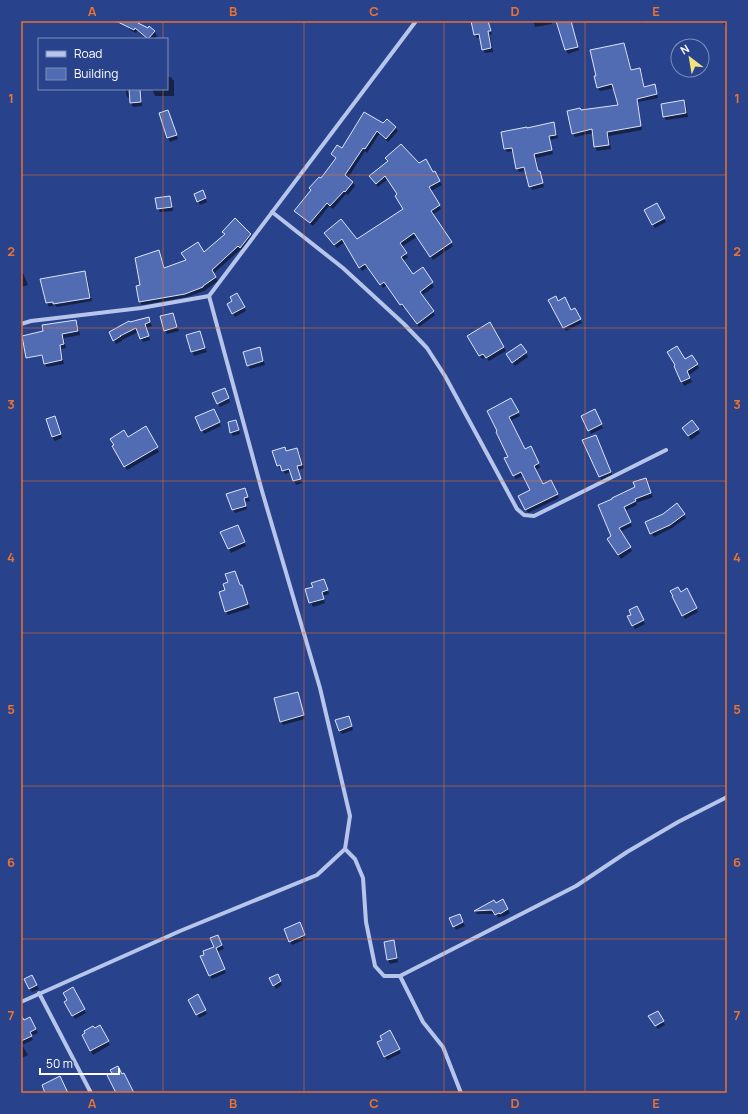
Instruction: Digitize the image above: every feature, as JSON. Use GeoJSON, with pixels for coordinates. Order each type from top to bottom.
{"type":"FeatureCollection","features":[{"type":"Feature","properties":{"kind":"street"},"geometry":{"type":"LineString","coordinates":[[21,324],[31,321],[141,308],[210,296],[416,21]]}},
{"type":"Feature","properties":{"kind":"street"},"geometry":{"type":"LineString","coordinates":[[272,212],[343,268],[404,324],[427,348],[444,376],[516,509],[524,515],[534,516],[666,450]]}},
{"type":"Feature","properties":{"kind":"street"},"geometry":{"type":"LineString","coordinates":[[21,1002],[180,931],[317,876],[345,849],[350,816],[320,688],[262,491],[210,296]]}},
{"type":"Feature","properties":{"kind":"street"},"geometry":{"type":"LineString","coordinates":[[345,849],[355,859],[363,878],[366,922],[375,966],[384,976],[400,976],[576,886],[627,852],[678,822],[727,797]]}},
{"type":"Feature","properties":{"kind":"street"},"geometry":{"type":"LineString","coordinates":[[400,976],[424,1022],[443,1047],[461,1093]]}},
{"type":"Feature","properties":{"kind":"street"},"geometry":{"type":"LineString","coordinates":[[39,993],[91,1093]]}},
{"type":"Feature","properties":{"kind":"building"},"geometry":{"type":"Polygon","coordinates":[[[116,21],[139,21],[138,23],[148,28],[149,26],[155,31],[149,38],[147,38],[135,28],[134,30],[116,21]]]}},
{"type":"Feature","properties":{"kind":"building"},"geometry":{"type":"Polygon","coordinates":[[[471,21],[488,21],[491,31],[488,31],[491,48],[482,50],[479,34],[474,35],[471,21]]]}},
{"type":"Feature","properties":{"kind":"building"},"geometry":{"type":"Polygon","coordinates":[[[556,21],[571,21],[578,47],[565,50],[556,21]]]}},
{"type":"Feature","properties":{"kind":"building"},"geometry":{"type":"Polygon","coordinates":[[[624,43],[631,70],[640,68],[644,87],[655,84],[657,94],[637,99],[641,126],[607,132],[609,145],[594,147],[592,129],[572,134],[567,111],[580,108],[581,110],[618,105],[612,84],[597,88],[590,50],[624,43]]]}},
{"type":"Feature","properties":{"kind":"building"},"geometry":{"type":"Polygon","coordinates":[[[129,90],[140,90],[141,102],[130,103],[129,90]]]}},
{"type":"Feature","properties":{"kind":"building"},"geometry":{"type":"Polygon","coordinates":[[[684,100],[686,113],[663,117],[661,104],[684,100]]]}},
{"type":"Feature","properties":{"kind":"building"},"geometry":{"type":"Polygon","coordinates":[[[168,110],[177,135],[167,138],[159,113],[168,110]]]}},
{"type":"Feature","properties":{"kind":"building"},"geometry":{"type":"Polygon","coordinates":[[[364,112],[383,123],[387,119],[396,127],[386,139],[377,131],[365,149],[363,148],[345,175],[353,182],[330,206],[327,203],[310,223],[294,211],[311,190],[309,188],[319,177],[321,178],[336,158],[331,154],[337,145],[342,148],[364,112]]]}},
{"type":"Feature","properties":{"kind":"building"},"geometry":{"type":"Polygon","coordinates":[[[554,122],[556,135],[549,136],[552,150],[534,154],[538,171],[540,171],[543,183],[529,187],[524,167],[516,169],[512,148],[504,149],[501,132],[554,122]]]}},
{"type":"Feature","properties":{"kind":"building"},"geometry":{"type":"Polygon","coordinates":[[[401,144],[419,163],[426,159],[433,172],[435,171],[440,181],[429,187],[440,205],[431,211],[452,242],[430,257],[414,233],[400,243],[407,253],[401,257],[413,274],[423,267],[433,282],[420,292],[434,311],[417,324],[402,304],[400,305],[384,282],[380,285],[365,264],[359,268],[342,239],[334,245],[324,233],[341,219],[357,239],[403,209],[395,196],[397,194],[385,176],[376,184],[369,176],[388,161],[385,158],[401,144]]]}},
{"type":"Feature","properties":{"kind":"building"},"geometry":{"type":"Polygon","coordinates":[[[203,190],[206,198],[197,202],[194,194],[203,190]]]}},
{"type":"Feature","properties":{"kind":"building"},"geometry":{"type":"Polygon","coordinates":[[[170,196],[172,207],[157,209],[155,198],[170,196]]]}},
{"type":"Feature","properties":{"kind":"building"},"geometry":{"type":"Polygon","coordinates":[[[657,203],[665,218],[652,225],[644,210],[657,203]]]}},
{"type":"Feature","properties":{"kind":"building"},"geometry":{"type":"Polygon","coordinates":[[[235,218],[251,234],[240,248],[238,246],[212,270],[216,277],[203,287],[185,294],[139,302],[136,286],[140,285],[135,258],[159,250],[164,268],[186,260],[181,253],[198,242],[204,252],[225,234],[222,232],[235,218]]]}},
{"type":"Feature","properties":{"kind":"building"},"geometry":{"type":"Polygon","coordinates":[[[85,271],[90,298],[53,304],[53,302],[46,303],[40,279],[85,271]]]}},
{"type":"Feature","properties":{"kind":"building"},"geometry":{"type":"Polygon","coordinates":[[[237,293],[245,307],[232,314],[227,304],[232,301],[230,297],[237,293]]]}},
{"type":"Feature","properties":{"kind":"building"},"geometry":{"type":"Polygon","coordinates":[[[556,296],[558,301],[565,297],[571,310],[575,308],[581,319],[563,328],[548,300],[556,296]]]}},
{"type":"Feature","properties":{"kind":"building"},"geometry":{"type":"Polygon","coordinates":[[[173,313],[177,327],[164,331],[160,316],[173,313]]]}},
{"type":"Feature","properties":{"kind":"building"},"geometry":{"type":"Polygon","coordinates":[[[149,317],[150,322],[145,324],[149,336],[140,339],[136,328],[113,341],[109,332],[129,321],[149,317]]]}},
{"type":"Feature","properties":{"kind":"building"},"geometry":{"type":"Polygon","coordinates":[[[76,320],[78,331],[62,334],[64,344],[60,345],[62,360],[44,364],[42,355],[26,358],[22,336],[43,331],[42,325],[76,320]]]}},
{"type":"Feature","properties":{"kind":"building"},"geometry":{"type":"Polygon","coordinates":[[[490,322],[504,347],[486,358],[483,354],[479,356],[467,336],[490,322]]]}},
{"type":"Feature","properties":{"kind":"building"},"geometry":{"type":"Polygon","coordinates":[[[200,331],[205,348],[191,352],[186,335],[200,331]]]}},
{"type":"Feature","properties":{"kind":"building"},"geometry":{"type":"Polygon","coordinates":[[[521,344],[527,352],[512,363],[506,354],[521,344]]]}},
{"type":"Feature","properties":{"kind":"building"},"geometry":{"type":"Polygon","coordinates":[[[677,346],[685,359],[692,355],[698,364],[687,371],[690,378],[681,382],[674,366],[675,365],[667,352],[677,346]]]}},
{"type":"Feature","properties":{"kind":"building"},"geometry":{"type":"Polygon","coordinates":[[[260,347],[263,361],[247,366],[243,352],[260,347]]]}},
{"type":"Feature","properties":{"kind":"building"},"geometry":{"type":"Polygon","coordinates":[[[225,388],[229,398],[217,404],[212,393],[225,388]]]}},
{"type":"Feature","properties":{"kind":"building"},"geometry":{"type":"Polygon","coordinates":[[[511,398],[519,412],[509,417],[525,449],[531,446],[539,463],[534,466],[543,484],[551,480],[558,494],[525,510],[518,496],[530,490],[521,472],[513,476],[504,458],[508,457],[487,411],[511,398]]]}},
{"type":"Feature","properties":{"kind":"building"},"geometry":{"type":"Polygon","coordinates":[[[214,409],[220,422],[201,431],[195,417],[214,409]]]}},
{"type":"Feature","properties":{"kind":"building"},"geometry":{"type":"Polygon","coordinates":[[[595,409],[602,424],[588,431],[581,416],[595,409]]]}},
{"type":"Feature","properties":{"kind":"building"},"geometry":{"type":"Polygon","coordinates":[[[55,416],[61,434],[52,437],[46,419],[55,416]]]}},
{"type":"Feature","properties":{"kind":"building"},"geometry":{"type":"Polygon","coordinates":[[[236,420],[239,430],[230,433],[228,422],[236,420]]]}},
{"type":"Feature","properties":{"kind":"building"},"geometry":{"type":"Polygon","coordinates":[[[692,420],[699,429],[688,436],[682,428],[692,420]]]}},
{"type":"Feature","properties":{"kind":"building"},"geometry":{"type":"Polygon","coordinates":[[[146,426],[158,447],[124,467],[112,446],[114,445],[110,439],[124,430],[128,437],[146,426]]]}},
{"type":"Feature","properties":{"kind":"building"},"geometry":{"type":"Polygon","coordinates":[[[596,435],[611,472],[599,477],[582,440],[596,435]]]}},
{"type":"Feature","properties":{"kind":"building"},"geometry":{"type":"Polygon","coordinates":[[[285,447],[286,451],[297,448],[302,465],[297,466],[301,479],[293,481],[289,469],[282,471],[280,465],[277,466],[272,451],[285,447]]]}},
{"type":"Feature","properties":{"kind":"building"},"geometry":{"type":"Polygon","coordinates":[[[646,478],[651,493],[635,499],[636,501],[624,507],[631,522],[619,528],[631,547],[618,555],[607,539],[611,536],[598,505],[635,487],[633,482],[646,478]]]}},
{"type":"Feature","properties":{"kind":"building"},"geometry":{"type":"Polygon","coordinates":[[[245,488],[248,497],[244,498],[246,506],[232,510],[226,494],[245,488]]]}},
{"type":"Feature","properties":{"kind":"building"},"geometry":{"type":"Polygon","coordinates":[[[677,503],[685,514],[670,525],[650,534],[645,522],[663,514],[677,503]]]}},
{"type":"Feature","properties":{"kind":"building"},"geometry":{"type":"Polygon","coordinates":[[[238,525],[245,542],[228,549],[220,532],[238,525]]]}},
{"type":"Feature","properties":{"kind":"building"},"geometry":{"type":"Polygon","coordinates":[[[235,571],[240,585],[242,585],[248,604],[225,612],[219,592],[225,590],[223,584],[228,582],[225,574],[235,571]]]}},
{"type":"Feature","properties":{"kind":"building"},"geometry":{"type":"Polygon","coordinates":[[[324,579],[328,590],[322,592],[324,599],[309,603],[305,589],[313,587],[311,583],[324,579]]]}},
{"type":"Feature","properties":{"kind":"building"},"geometry":{"type":"Polygon","coordinates":[[[678,587],[681,592],[687,588],[697,608],[682,616],[670,591],[678,587]]]}},
{"type":"Feature","properties":{"kind":"building"},"geometry":{"type":"Polygon","coordinates":[[[637,606],[644,620],[632,626],[627,616],[631,615],[629,610],[637,606]]]}},
{"type":"Feature","properties":{"kind":"building"},"geometry":{"type":"Polygon","coordinates":[[[298,692],[304,715],[280,722],[274,698],[298,692]]]}},
{"type":"Feature","properties":{"kind":"building"},"geometry":{"type":"Polygon","coordinates":[[[349,716],[352,726],[339,731],[335,720],[349,716]]]}},
{"type":"Feature","properties":{"kind":"building"},"geometry":{"type":"Polygon","coordinates":[[[503,899],[508,909],[500,914],[495,915],[492,910],[474,911],[494,900],[496,903],[503,899]]]}},
{"type":"Feature","properties":{"kind":"building"},"geometry":{"type":"Polygon","coordinates":[[[460,914],[463,922],[453,927],[449,918],[460,914]]]}},
{"type":"Feature","properties":{"kind":"building"},"geometry":{"type":"Polygon","coordinates":[[[300,922],[305,935],[289,942],[284,929],[300,922]]]}},
{"type":"Feature","properties":{"kind":"building"},"geometry":{"type":"Polygon","coordinates":[[[218,935],[222,945],[216,948],[225,969],[209,976],[200,956],[204,955],[203,951],[214,947],[210,938],[218,935]]]}},
{"type":"Feature","properties":{"kind":"building"},"geometry":{"type":"Polygon","coordinates":[[[394,940],[397,958],[387,960],[384,942],[394,940]]]}},
{"type":"Feature","properties":{"kind":"building"},"geometry":{"type":"Polygon","coordinates":[[[278,974],[281,981],[273,986],[269,978],[278,974]]]}},
{"type":"Feature","properties":{"kind":"building"},"geometry":{"type":"Polygon","coordinates":[[[32,975],[37,985],[29,989],[24,979],[32,975]]]}},
{"type":"Feature","properties":{"kind":"building"},"geometry":{"type":"Polygon","coordinates":[[[73,987],[85,1009],[72,1016],[64,1002],[67,1000],[63,993],[73,987]]]}},
{"type":"Feature","properties":{"kind":"building"},"geometry":{"type":"Polygon","coordinates":[[[198,994],[206,1010],[196,1015],[188,1000],[198,994]]]}},
{"type":"Feature","properties":{"kind":"building"},"geometry":{"type":"Polygon","coordinates":[[[658,1011],[664,1021],[655,1026],[648,1016],[658,1011]]]}},
{"type":"Feature","properties":{"kind":"building"},"geometry":{"type":"Polygon","coordinates":[[[21,1015],[24,1020],[30,1017],[36,1029],[30,1032],[32,1036],[21,1041],[21,1015]]]}},
{"type":"Feature","properties":{"kind":"building"},"geometry":{"type":"Polygon","coordinates":[[[100,1025],[109,1041],[90,1051],[82,1035],[85,1033],[84,1031],[93,1026],[95,1028],[100,1025]]]}},
{"type":"Feature","properties":{"kind":"building"},"geometry":{"type":"Polygon","coordinates":[[[390,1030],[400,1049],[384,1057],[377,1042],[382,1040],[380,1036],[390,1030]]]}},
{"type":"Feature","properties":{"kind":"building"},"geometry":{"type":"Polygon","coordinates":[[[118,1066],[122,1074],[124,1073],[134,1093],[116,1093],[107,1075],[112,1073],[110,1070],[118,1066]]]}},
{"type":"Feature","properties":{"kind":"building"},"geometry":{"type":"Polygon","coordinates":[[[60,1076],[68,1093],[45,1093],[42,1085],[60,1076]]]}}]}
